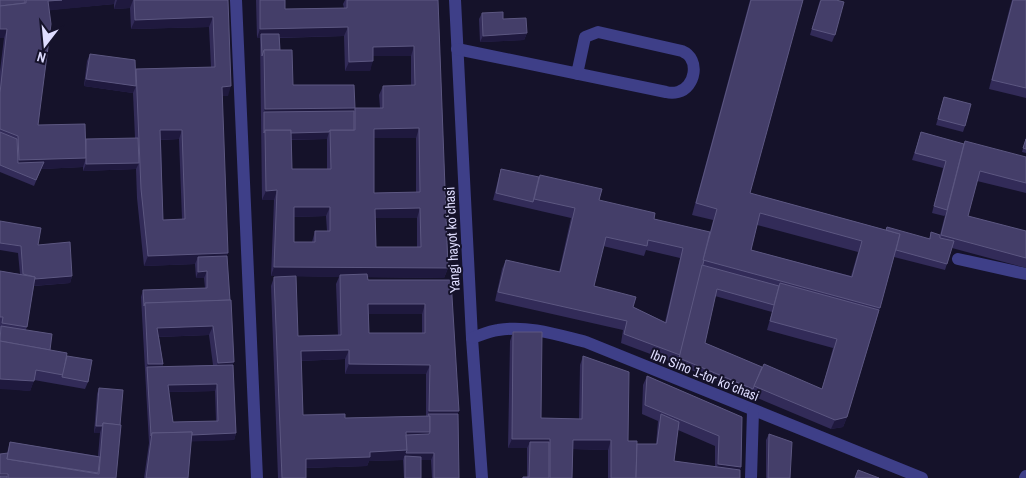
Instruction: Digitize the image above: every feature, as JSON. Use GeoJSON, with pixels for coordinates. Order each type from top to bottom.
{"type":"FeatureCollection","features":[{"type":"Feature","properties":{"kind":"street"},"geometry":{"type":"LineString","coordinates":[[236,0],[257,478]]}},
{"type":"Feature","properties":{"kind":"street","name":"Yangi hayot koʻchasi"},"geometry":{"type":"LineString","coordinates":[[455,0],[472,338],[482,478]]}},
{"type":"Feature","properties":{"kind":"street"},"geometry":{"type":"LineString","coordinates":[[457,49],[577,74],[677,93],[690,83],[694,64],[693,58],[682,51],[598,32],[585,38],[577,74]]}},
{"type":"Feature","properties":{"kind":"street"},"geometry":{"type":"LineString","coordinates":[[958,259],[1026,274]]}},
{"type":"Feature","properties":{"kind":"street","name":"Ibn Sino 1-tor koʻchasi"},"geometry":{"type":"LineString","coordinates":[[472,338],[498,330],[520,329],[544,331],[586,342],[922,478]]}},
{"type":"Feature","properties":{"kind":"street"},"geometry":{"type":"LineString","coordinates":[[751,478],[753,411]]}},
{"type":"Feature","properties":{"kind":"building"},"geometry":{"type":"Polygon","coordinates":[[[0,0],[25,0],[25,3],[0,6],[0,0]]]}},
{"type":"Feature","properties":{"kind":"building"},"geometry":{"type":"Polygon","coordinates":[[[26,0],[62,0],[48,1],[51,24],[38,125],[85,124],[86,158],[19,160],[18,136],[0,129],[0,93],[7,29],[0,29],[0,6],[26,3],[26,0]]]}},
{"type":"Feature","properties":{"kind":"building"},"geometry":{"type":"Polygon","coordinates":[[[134,0],[228,0],[231,86],[222,87],[228,253],[148,256],[141,189],[136,69],[215,67],[213,17],[135,20],[134,0]],[[160,130],[163,220],[185,219],[182,130],[160,130]]]}},
{"type":"Feature","properties":{"kind":"building"},"geometry":{"type":"Polygon","coordinates":[[[260,0],[285,0],[285,9],[347,8],[347,0],[438,0],[448,268],[274,267],[277,190],[266,191],[265,130],[291,130],[292,169],[331,169],[330,130],[355,130],[355,108],[383,108],[383,86],[415,85],[414,46],[373,47],[373,61],[349,62],[348,27],[260,29],[260,0]],[[419,128],[374,129],[374,193],[420,192],[419,128]],[[294,207],[294,242],[315,242],[315,231],[330,231],[330,207],[294,207]],[[420,208],[375,209],[376,247],[421,247],[420,208]]]}},
{"type":"Feature","properties":{"kind":"building"},"geometry":{"type":"Polygon","coordinates":[[[751,0],[803,0],[750,193],[900,234],[880,308],[703,260],[717,209],[696,203],[751,0]],[[760,213],[751,250],[852,277],[862,241],[760,213]]]}},
{"type":"Feature","properties":{"kind":"building"},"geometry":{"type":"Polygon","coordinates":[[[821,0],[844,2],[835,35],[812,29],[821,0]]]}},
{"type":"Feature","properties":{"kind":"building"},"geometry":{"type":"Polygon","coordinates":[[[1013,0],[1026,0],[1026,88],[992,80],[1013,0]]]}},
{"type":"Feature","properties":{"kind":"building"},"geometry":{"type":"Polygon","coordinates":[[[503,12],[503,19],[526,18],[527,33],[483,36],[482,13],[503,12]]]}},
{"type":"Feature","properties":{"kind":"building"},"geometry":{"type":"Polygon","coordinates":[[[261,34],[279,34],[280,50],[264,50],[262,56],[261,34]]]}},
{"type":"Feature","properties":{"kind":"building"},"geometry":{"type":"Polygon","coordinates":[[[264,50],[292,50],[293,85],[354,85],[355,108],[265,109],[264,50]]]}},
{"type":"Feature","properties":{"kind":"building"},"geometry":{"type":"Polygon","coordinates":[[[90,54],[135,60],[136,86],[86,79],[90,54]]]}},
{"type":"Feature","properties":{"kind":"building"},"geometry":{"type":"Polygon","coordinates":[[[944,97],[971,104],[965,126],[938,119],[944,97]]]}},
{"type":"Feature","properties":{"kind":"building"},"geometry":{"type":"Polygon","coordinates":[[[354,111],[354,130],[291,133],[291,130],[265,130],[264,133],[264,112],[354,111]]]}},
{"type":"Feature","properties":{"kind":"building"},"geometry":{"type":"Polygon","coordinates":[[[0,132],[17,139],[18,163],[44,162],[36,180],[0,165],[0,132]]]}},
{"type":"Feature","properties":{"kind":"building"},"geometry":{"type":"Polygon","coordinates":[[[921,132],[964,144],[947,210],[934,206],[946,161],[915,153],[921,132]]]}},
{"type":"Feature","properties":{"kind":"building"},"geometry":{"type":"Polygon","coordinates":[[[138,138],[139,163],[86,164],[86,139],[138,138]]]}},
{"type":"Feature","properties":{"kind":"building"},"geometry":{"type":"Polygon","coordinates":[[[965,141],[1026,157],[1026,183],[980,171],[968,216],[1026,231],[1026,258],[941,235],[965,141]]]}},
{"type":"Feature","properties":{"kind":"building"},"geometry":{"type":"Polygon","coordinates":[[[501,169],[539,177],[533,202],[496,193],[501,169]]]}},
{"type":"Feature","properties":{"kind":"building"},"geometry":{"type":"Polygon","coordinates":[[[540,175],[602,189],[599,200],[655,213],[654,219],[710,232],[680,355],[624,334],[627,321],[498,292],[506,260],[560,272],[575,208],[534,199],[540,175]],[[606,237],[594,286],[636,297],[633,307],[666,323],[683,248],[648,240],[647,246],[606,237]]]}},
{"type":"Feature","properties":{"kind":"building"},"geometry":{"type":"Polygon","coordinates":[[[0,221],[41,228],[38,245],[70,242],[72,276],[35,279],[35,277],[23,274],[21,246],[0,243],[0,221]]]}},
{"type":"Feature","properties":{"kind":"building"},"geometry":{"type":"Polygon","coordinates":[[[887,227],[930,239],[931,232],[940,235],[940,238],[954,241],[947,264],[896,250],[900,234],[886,230],[887,227]]]}},
{"type":"Feature","properties":{"kind":"building"},"geometry":{"type":"Polygon","coordinates":[[[227,256],[230,300],[145,303],[144,306],[143,290],[207,288],[207,271],[198,272],[198,257],[227,256]]]}},
{"type":"Feature","properties":{"kind":"building"},"geometry":{"type":"Polygon","coordinates":[[[702,265],[779,286],[774,305],[717,289],[705,343],[762,367],[753,389],[679,358],[702,265]]]}},
{"type":"Feature","properties":{"kind":"building"},"geometry":{"type":"Polygon","coordinates":[[[0,271],[35,277],[27,327],[2,323],[3,317],[0,317],[0,271]]]}},
{"type":"Feature","properties":{"kind":"building"},"geometry":{"type":"Polygon","coordinates":[[[367,274],[368,280],[451,280],[459,411],[429,411],[430,365],[349,364],[349,350],[301,351],[303,415],[345,414],[345,418],[430,416],[430,432],[406,432],[407,450],[370,452],[370,457],[306,459],[306,478],[282,478],[274,277],[296,276],[298,336],[341,335],[340,275],[367,274]],[[368,304],[369,333],[425,333],[425,304],[368,304]]]}},
{"type":"Feature","properties":{"kind":"building"},"geometry":{"type":"Polygon","coordinates":[[[780,283],[879,310],[847,417],[835,420],[754,386],[764,364],[822,389],[837,339],[770,321],[780,283]]]}},
{"type":"Feature","properties":{"kind":"building"},"geometry":{"type":"Polygon","coordinates":[[[231,300],[234,362],[218,363],[213,326],[157,328],[163,364],[148,364],[145,303],[231,300]]]}},
{"type":"Feature","properties":{"kind":"building"},"geometry":{"type":"Polygon","coordinates":[[[1,326],[52,334],[50,350],[0,341],[1,326]]]}},
{"type":"Feature","properties":{"kind":"building"},"geometry":{"type":"Polygon","coordinates":[[[513,332],[542,332],[541,418],[582,419],[583,356],[629,372],[628,441],[637,441],[636,478],[611,478],[611,440],[573,440],[572,478],[550,478],[550,439],[512,439],[513,332]]]}},
{"type":"Feature","properties":{"kind":"building"},"geometry":{"type":"Polygon","coordinates":[[[0,341],[67,353],[63,375],[36,370],[34,381],[0,379],[0,341]]]}},
{"type":"Feature","properties":{"kind":"building"},"geometry":{"type":"Polygon","coordinates":[[[67,356],[92,360],[88,382],[62,377],[67,356]]]}},
{"type":"Feature","properties":{"kind":"building"},"geometry":{"type":"Polygon","coordinates":[[[233,365],[236,433],[192,435],[192,432],[152,433],[151,436],[147,367],[233,365]],[[217,384],[168,385],[173,422],[218,421],[217,384]]]}},
{"type":"Feature","properties":{"kind":"building"},"geometry":{"type":"Polygon","coordinates":[[[647,376],[742,417],[741,467],[718,464],[719,436],[645,405],[647,376]]]}},
{"type":"Feature","properties":{"kind":"building"},"geometry":{"type":"Polygon","coordinates":[[[99,388],[123,390],[120,425],[103,423],[102,426],[96,426],[99,388]]]}},
{"type":"Feature","properties":{"kind":"building"},"geometry":{"type":"Polygon","coordinates":[[[428,414],[458,414],[459,478],[434,478],[434,453],[406,453],[406,435],[429,434],[430,416],[428,414]]]}},
{"type":"Feature","properties":{"kind":"building"},"geometry":{"type":"Polygon","coordinates":[[[661,414],[679,422],[674,461],[740,470],[740,478],[636,478],[637,444],[657,444],[661,414]]]}},
{"type":"Feature","properties":{"kind":"building"},"geometry":{"type":"Polygon","coordinates":[[[103,423],[121,425],[116,478],[8,478],[8,474],[0,474],[0,454],[8,453],[7,459],[99,474],[103,423]]]}},
{"type":"Feature","properties":{"kind":"building"},"geometry":{"type":"Polygon","coordinates":[[[192,432],[188,478],[146,478],[152,433],[192,432]]]}},
{"type":"Feature","properties":{"kind":"building"},"geometry":{"type":"Polygon","coordinates":[[[769,434],[792,442],[790,478],[768,478],[769,434]]]}},
{"type":"Feature","properties":{"kind":"building"},"geometry":{"type":"Polygon","coordinates":[[[10,442],[100,457],[98,473],[7,459],[10,442]]]}},
{"type":"Feature","properties":{"kind":"building"},"geometry":{"type":"Polygon","coordinates":[[[530,442],[549,442],[549,478],[523,478],[529,477],[530,442]]]}},
{"type":"Feature","properties":{"kind":"building"},"geometry":{"type":"Polygon","coordinates":[[[405,456],[421,457],[421,478],[405,478],[405,456]]]}},
{"type":"Feature","properties":{"kind":"building"},"geometry":{"type":"Polygon","coordinates":[[[858,470],[879,478],[855,478],[858,470]]]}}]}
